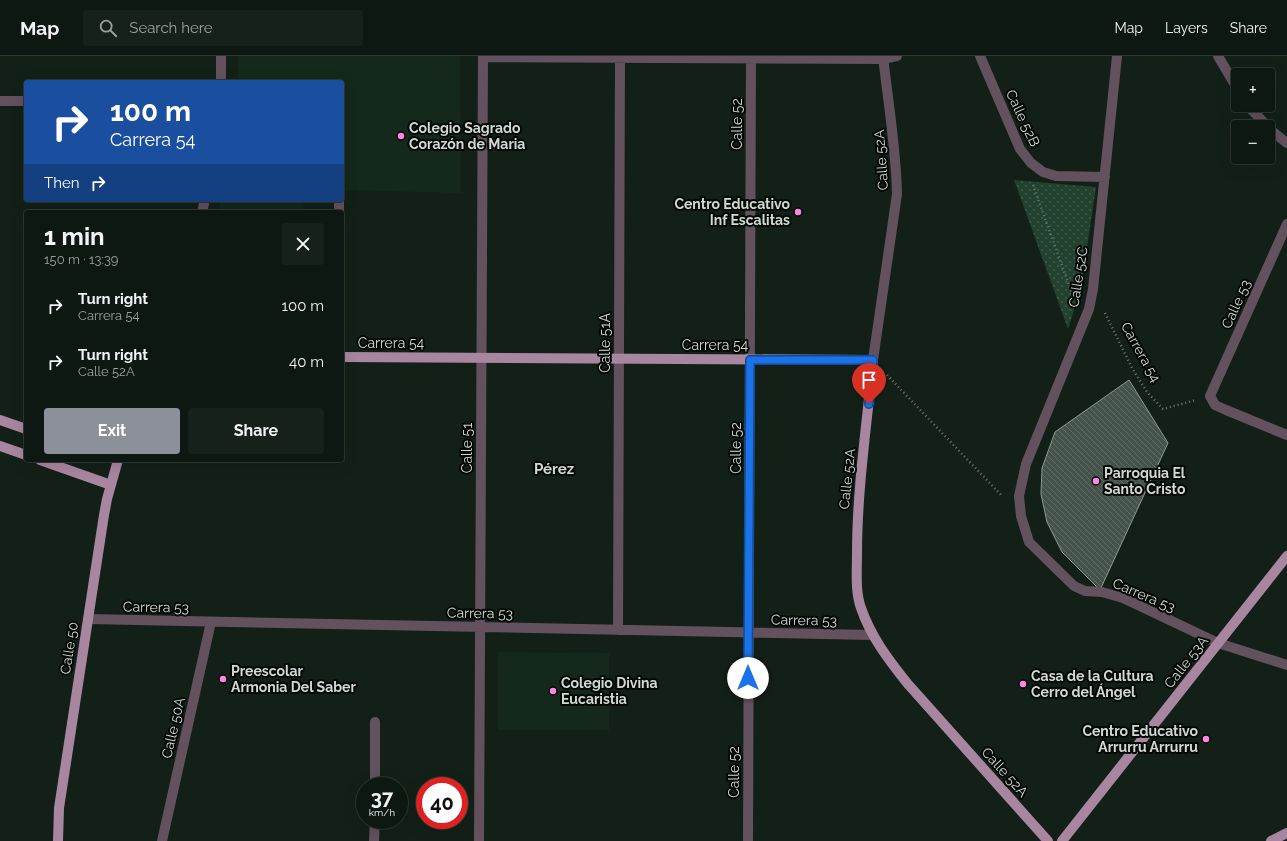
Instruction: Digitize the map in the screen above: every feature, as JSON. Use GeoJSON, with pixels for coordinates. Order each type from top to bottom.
{"type":"FeatureCollection","features":[{"type":"Feature","properties":{"kind":"main road","name":"Carrera 54"},"geometry":{"type":"LineString","coordinates":[[344,357],[873,360]]}},
{"type":"Feature","properties":{"kind":"main road","name":"Calle 52A"},"geometry":{"type":"LineString","coordinates":[[873,360],[857,523],[857,584],[860,607],[872,635],[886,657],[907,683],[1048,841]]}},
{"type":"Feature","properties":{"kind":"main road"},"geometry":{"type":"LineString","coordinates":[[0,420],[24,428]]}},
{"type":"Feature","properties":{"kind":"main road"},"geometry":{"type":"LineString","coordinates":[[0,446],[24,454]]}},
{"type":"Feature","properties":{"kind":"main road"},"geometry":{"type":"LineString","coordinates":[[46,462],[111,485]]}},
{"type":"Feature","properties":{"kind":"main road","name":"Calle 50"},"geometry":{"type":"LineString","coordinates":[[58,841],[59,808],[104,515],[115,462]]}},
{"type":"Feature","properties":{"kind":"main road","name":"Calle 53A"},"geometry":{"type":"LineString","coordinates":[[1062,841],[1287,556]]}},
{"type":"Feature","properties":{"kind":"main road"},"geometry":{"type":"LineString","coordinates":[[1271,841],[1287,833]]}},
{"type":"Feature","properties":{"kind":"street"},"geometry":{"type":"LineString","coordinates":[[221,56],[221,80]]}},
{"type":"Feature","properties":{"kind":"street"},"geometry":{"type":"LineString","coordinates":[[483,57],[883,58],[897,56]]}},
{"type":"Feature","properties":{"kind":"street","name":"Calle 52B"},"geometry":{"type":"LineString","coordinates":[[980,56],[1020,149],[1031,163],[1043,172],[1056,176],[1105,177]]}},
{"type":"Feature","properties":{"kind":"street","name":"Calle 52C"},"geometry":{"type":"LineString","coordinates":[[1021,516],[1019,496],[1026,464],[1089,309],[1093,289],[1117,56]]}},
{"type":"Feature","properties":{"kind":"street"},"geometry":{"type":"LineString","coordinates":[[1218,56],[1231,78]]}},
{"type":"Feature","properties":{"kind":"street","name":"Calle 51"},"geometry":{"type":"LineString","coordinates":[[479,841],[483,57]]}},
{"type":"Feature","properties":{"kind":"street","name":"Calle 51A"},"geometry":{"type":"LineString","coordinates":[[618,630],[620,57]]}},
{"type":"Feature","properties":{"kind":"street","name":"Calle 52"},"geometry":{"type":"LineString","coordinates":[[748,841],[752,57]]}},
{"type":"Feature","properties":{"kind":"street","name":"Calle 52A"},"geometry":{"type":"LineString","coordinates":[[873,360],[897,194],[897,167],[883,58]]}},
{"type":"Feature","properties":{"kind":"street"},"geometry":{"type":"LineString","coordinates":[[0,101],[24,101]]}},
{"type":"Feature","properties":{"kind":"street"},"geometry":{"type":"LineString","coordinates":[[1254,112],[1273,132],[1287,143]]}},
{"type":"Feature","properties":{"kind":"street","name":"Calle 53"},"geometry":{"type":"LineString","coordinates":[[1210,396],[1287,224]]}},
{"type":"Feature","properties":{"kind":"street"},"geometry":{"type":"LineString","coordinates":[[1210,396],[1215,404],[1226,410],[1287,435]]}},
{"type":"Feature","properties":{"kind":"street","name":"Carrera 53"},"geometry":{"type":"LineString","coordinates":[[1021,516],[1029,542],[1074,586],[1085,591],[1102,592],[1123,598],[1218,643],[1287,665]]}},
{"type":"Feature","properties":{"kind":"street","name":"Carrera 53"},"geometry":{"type":"LineString","coordinates":[[88,619],[872,635]]}},
{"type":"Feature","properties":{"kind":"street","name":"Calle 50A"},"geometry":{"type":"LineString","coordinates":[[162,841],[212,622]]}},
{"type":"Feature","properties":{"kind":"street"},"geometry":{"type":"LineString","coordinates":[[375,722],[375,777]]}},
{"type":"Feature","properties":{"kind":"street"},"geometry":{"type":"LineString","coordinates":[[374,829],[374,841]]}},
{"type":"Feature","properties":{"kind":"path"},"geometry":{"type":"LineString","coordinates":[[1031,178],[1083,323]]}},
{"type":"Feature","properties":{"kind":"path","name":"Carrera 54"},"geometry":{"type":"LineString","coordinates":[[1093,289],[1132,368],[1147,392],[1163,409],[1210,396]]}},
{"type":"Feature","properties":{"kind":"path"},"geometry":{"type":"LineString","coordinates":[[873,360],[1021,516]]}},
{"type":"Feature","properties":{"kind":"shaded area","name":"Colegio Sagrado Corazón de Maria"},"geometry":{"type":"Polygon","coordinates":[[[238,56],[460,56],[461,193],[344,190],[344,80],[238,80],[238,56]]]}},
{"type":"Feature","properties":{"kind":"shaded area"},"geometry":{"type":"Polygon","coordinates":[[[1014,180],[1096,187],[1081,288],[1068,329],[1014,180]]]}},
{"type":"Feature","properties":{"kind":"shaded area"},"geometry":{"type":"Polygon","coordinates":[[[220,202],[304,202],[303,210],[218,210],[220,202]]]}},
{"type":"Feature","properties":{"kind":"shaded area","name":"Colegio Divina Eucaristia"},"geometry":{"type":"Polygon","coordinates":[[[498,652],[609,653],[609,730],[498,730],[498,652]]]}},
{"type":"Feature","properties":{"kind":"building","name":"Parroquia El Santo Cristo"},"geometry":{"type":"Polygon","coordinates":[[[1129,380],[1168,443],[1100,590],[1062,552],[1047,522],[1041,494],[1042,468],[1055,432],[1129,380]]]}},
{"type":"Feature","properties":{"kind":"place","name":"Colegio Sagrado Corazón de Maria"},"geometry":{"type":"Point","coordinates":[401,136]}},
{"type":"Feature","properties":{"kind":"place","name":"Centro Educativo Inf Escalitas"},"geometry":{"type":"Point","coordinates":[798,212]}},
{"type":"Feature","properties":{"kind":"place","name":"Parroquia El Santo Cristo"},"geometry":{"type":"Point","coordinates":[1096,481]}},
{"type":"Feature","properties":{"kind":"place","name":"Preescolar Armonia Del Saber"},"geometry":{"type":"Point","coordinates":[223,679]}},
{"type":"Feature","properties":{"kind":"place","name":"Casa de la Cultura Cerro del Ángel"},"geometry":{"type":"Point","coordinates":[1023,684]}},
{"type":"Feature","properties":{"kind":"place","name":"Colegio Divina Eucaristia"},"geometry":{"type":"Point","coordinates":[553,691]}},
{"type":"Feature","properties":{"kind":"place","name":"Centro Educativo Arrurru Arrurru"},"geometry":{"type":"Point","coordinates":[1206,739]}},
{"type":"Feature","properties":{"kind":"district","name":"Pérez"},"geometry":{"type":"Point","coordinates":[554,469]}},
{"type":"Feature","properties":{"kind":"route"},"geometry":{"type":"LineString","coordinates":[[748,678],[750,360],[873,360],[869,404]]}}]}
